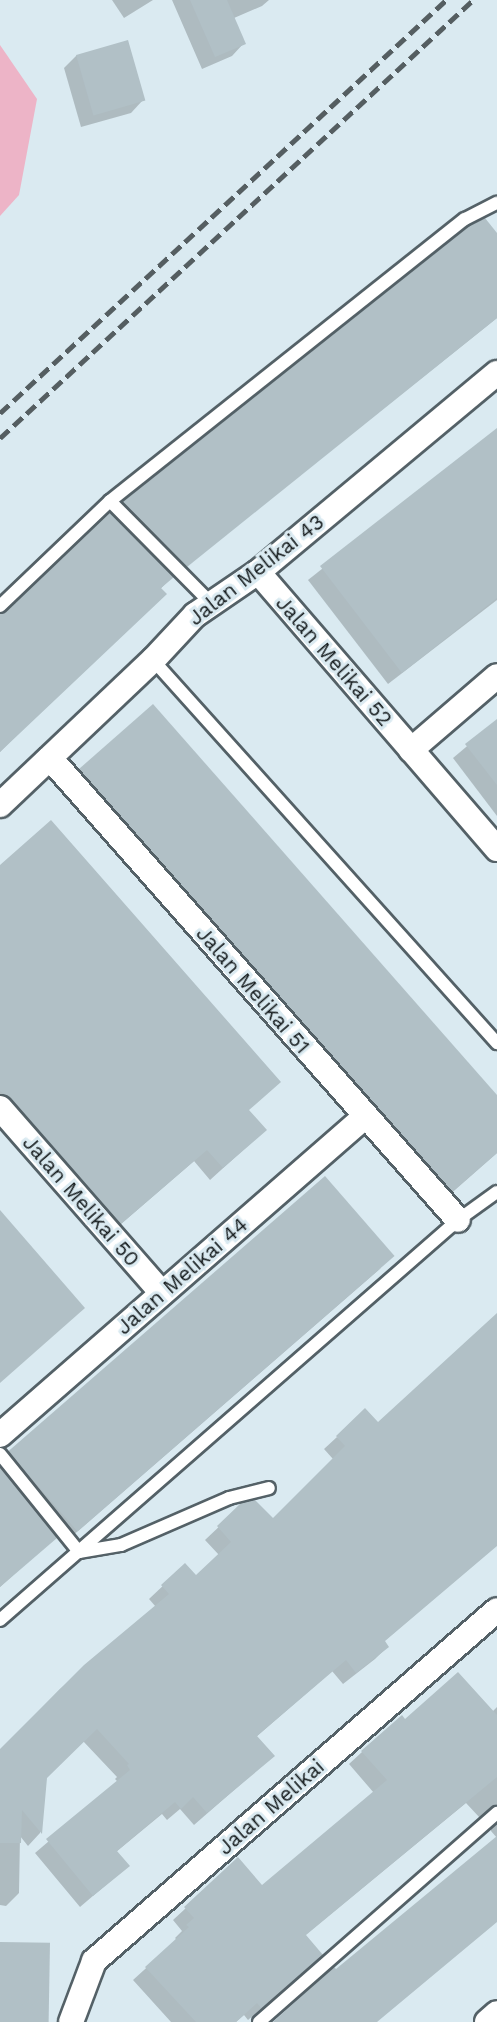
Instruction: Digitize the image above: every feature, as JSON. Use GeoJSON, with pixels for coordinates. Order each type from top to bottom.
{"type":"FeatureCollection","features":[{"type":"Feature","properties":{"kind":"street","name":"Jalan Melikai 43"},"geometry":{"type":"LineString","coordinates":[[0,805],[153,660],[210,602],[258,572],[496,376]]}},
{"type":"Feature","properties":{"kind":"street","name":"Jalan Melikai 52"},"geometry":{"type":"LineString","coordinates":[[258,572],[497,849]]}},
{"type":"Feature","properties":{"kind":"street"},"geometry":{"type":"LineString","coordinates":[[411,750],[497,676]]}},
{"type":"Feature","properties":{"kind":"street","name":"Jalan Melikai 51"},"geometry":{"type":"LineString","coordinates":[[50,758],[458,1220]]}},
{"type":"Feature","properties":{"kind":"street","name":"Jalan Melikai 50"},"geometry":{"type":"LineString","coordinates":[[0,1108],[162,1293]]}},
{"type":"Feature","properties":{"kind":"street","name":"Jalan Melikai 44"},"geometry":{"type":"LineString","coordinates":[[0,1435],[365,1117]]}},
{"type":"Feature","properties":{"kind":"street","name":"Jalan Melikai"},"geometry":{"type":"LineString","coordinates":[[71,2022],[94,1961],[497,1610]]}},
{"type":"Feature","properties":{"kind":"street"},"geometry":{"type":"LineString","coordinates":[[487,2022],[497,2013]]}},
{"type":"Feature","properties":{"kind":"lane"},"geometry":{"type":"LineString","coordinates":[[0,606],[110,501],[465,219],[497,203]]}},
{"type":"Feature","properties":{"kind":"lane"},"geometry":{"type":"LineString","coordinates":[[110,501],[210,602]]}},
{"type":"Feature","properties":{"kind":"lane"},"geometry":{"type":"LineString","coordinates":[[153,660],[497,1043]]}},
{"type":"Feature","properties":{"kind":"lane"},"geometry":{"type":"LineString","coordinates":[[0,1620],[458,1220],[497,1192]]}},
{"type":"Feature","properties":{"kind":"lane"},"geometry":{"type":"LineString","coordinates":[[0,1454],[79,1551]]}},
{"type":"Feature","properties":{"kind":"lane"},"geometry":{"type":"LineString","coordinates":[[79,1551],[121,1545],[229,1498],[269,1488]]}},
{"type":"Feature","properties":{"kind":"lane"},"geometry":{"type":"LineString","coordinates":[[259,2022],[495,1817]]}},
{"type":"Feature","properties":{"kind":"shaded area"},"geometry":{"type":"Polygon","coordinates":[[[0,45],[37,99],[19,195],[0,216],[0,45]]]}},
{"type":"Feature","properties":{"kind":"building"},"geometry":{"type":"Polygon","coordinates":[[[190,0],[227,0],[246,44],[215,57],[190,0]]]}},
{"type":"Feature","properties":{"kind":"building"},"geometry":{"type":"Polygon","coordinates":[[[128,40],[145,101],[93,115],[76,55],[128,40]]]}},
{"type":"Feature","properties":{"kind":"building"},"geometry":{"type":"Polygon","coordinates":[[[485,218],[497,233],[497,318],[187,567],[122,502],[469,226],[485,218]]]}},
{"type":"Feature","properties":{"kind":"building"},"geometry":{"type":"Polygon","coordinates":[[[497,428],[497,598],[402,673],[320,566],[497,428]]]}},
{"type":"Feature","properties":{"kind":"building"},"geometry":{"type":"Polygon","coordinates":[[[110,513],[174,577],[161,588],[167,594],[0,752],[0,614],[6,612],[110,513]]]}},
{"type":"Feature","properties":{"kind":"building"},"geometry":{"type":"Polygon","coordinates":[[[153,704],[497,1095],[497,1153],[452,1192],[79,769],[153,704]]]}},
{"type":"Feature","properties":{"kind":"building"},"geometry":{"type":"Polygon","coordinates":[[[497,719],[497,785],[465,744],[497,719]]]}},
{"type":"Feature","properties":{"kind":"building"},"geometry":{"type":"Polygon","coordinates":[[[51,820],[281,1082],[249,1110],[267,1130],[223,1168],[207,1150],[121,1224],[11,1099],[0,1091],[0,865],[51,820]]]}},
{"type":"Feature","properties":{"kind":"building"},"geometry":{"type":"Polygon","coordinates":[[[325,1176],[395,1256],[78,1532],[8,1452],[325,1176]]]}},
{"type":"Feature","properties":{"kind":"building"},"geometry":{"type":"Polygon","coordinates":[[[0,1210],[85,1308],[0,1383],[0,1210]]]}},
{"type":"Feature","properties":{"kind":"building"},"geometry":{"type":"Polygon","coordinates":[[[497,1313],[497,1546],[385,1641],[389,1647],[356,1673],[346,1660],[257,1736],[275,1756],[207,1813],[193,1797],[181,1809],[175,1802],[117,1851],[130,1866],[93,1896],[46,1839],[130,1770],[127,1765],[129,1764],[97,1729],[47,1778],[42,1834],[22,1810],[21,1843],[0,1843],[0,1749],[84,1665],[169,1594],[161,1585],[185,1563],[196,1575],[231,1542],[217,1526],[241,1503],[255,1500],[273,1518],[345,1446],[336,1436],[365,1408],[378,1422],[497,1313]]]}},
{"type":"Feature","properties":{"kind":"building"},"geometry":{"type":"Polygon","coordinates":[[[0,1467],[57,1538],[0,1587],[0,1467]]]}},
{"type":"Feature","properties":{"kind":"building"},"geometry":{"type":"Polygon","coordinates":[[[458,1672],[497,1715],[497,1777],[306,1935],[323,1955],[262,2009],[257,2003],[236,2022],[196,2022],[145,1967],[189,1927],[186,1925],[194,1918],[184,1907],[238,1857],[262,1885],[387,1780],[361,1751],[402,1715],[405,1719],[458,1672]]]}},
{"type":"Feature","properties":{"kind":"building"},"geometry":{"type":"Polygon","coordinates":[[[497,1836],[497,1922],[377,2022],[273,2022],[334,1967],[336,1969],[497,1836]]]}},
{"type":"Feature","properties":{"kind":"building"},"geometry":{"type":"Polygon","coordinates":[[[0,1942],[50,1943],[49,2022],[0,2022],[0,1942]]]}},
{"type":"Feature","properties":{"kind":"railway"},"geometry":{"type":"LineString","coordinates":[[0,413],[446,0]]}},
{"type":"Feature","properties":{"kind":"railway"},"geometry":{"type":"LineString","coordinates":[[0,438],[473,0]]}}]}
